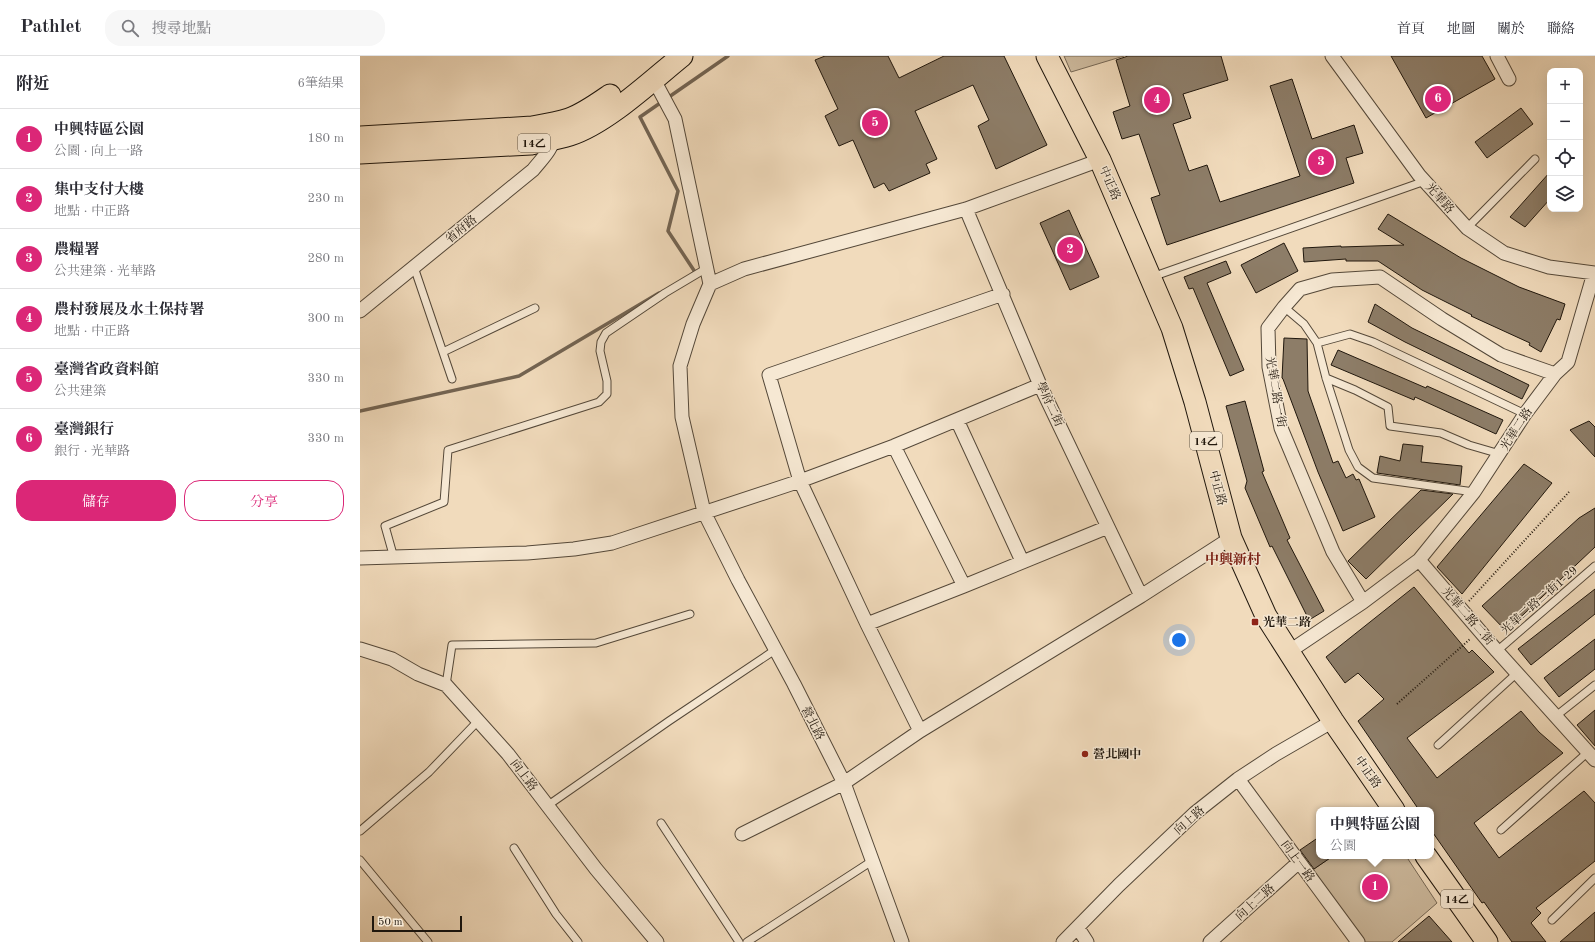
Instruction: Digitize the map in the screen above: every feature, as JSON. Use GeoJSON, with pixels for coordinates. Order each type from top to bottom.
{"type":"FeatureCollection","features":[{"type":"Feature","properties":{"kind":"main road","name":"14乙"},"geometry":{"type":"LineString","coordinates":[[360,153],[531,144],[554,132],[569,119],[586,111],[615,92],[661,56]]}},
{"type":"Feature","properties":{"kind":"main road","name":"14乙"},"geometry":{"type":"LineString","coordinates":[[360,137],[532,127],[571,135],[589,126],[619,106],[682,56]]}},
{"type":"Feature","properties":{"kind":"main road","name":"中正路"},"geometry":{"type":"LineString","coordinates":[[1047,56],[1100,160],[1172,328],[1195,402],[1231,538],[1266,616],[1332,721],[1392,807]]}},
{"type":"Feature","properties":{"kind":"main road","name":"14乙"},"geometry":{"type":"LineString","coordinates":[[1428,859],[1487,942]]}},
{"type":"Feature","properties":{"kind":"street","name":"光華路"},"geometry":{"type":"LineString","coordinates":[[1332,56],[1425,181],[1467,228],[1504,253],[1549,267],[1595,273]]}},
{"type":"Feature","properties":{"kind":"street"},"geometry":{"type":"LineString","coordinates":[[1497,56],[1509,78]]}},
{"type":"Feature","properties":{"kind":"street"},"geometry":{"type":"LineString","coordinates":[[653,78],[675,119],[710,284],[744,269],[966,209],[1100,160]]}},
{"type":"Feature","properties":{"kind":"street","name":"省府路"},"geometry":{"type":"LineString","coordinates":[[360,311],[533,170],[548,151],[554,132]]}},
{"type":"Feature","properties":{"kind":"street","name":"學府二街"},"geometry":{"type":"LineString","coordinates":[[966,209],[1040,385],[1141,596]]}},
{"type":"Feature","properties":{"kind":"street","name":"光華二路"},"geometry":{"type":"LineString","coordinates":[[1290,652],[1363,602],[1419,560],[1474,492],[1525,414],[1555,374],[1568,362],[1595,273]]}},
{"type":"Feature","properties":{"kind":"street","name":"光華二路一街"},"geometry":{"type":"LineString","coordinates":[[1363,602],[1332,552],[1281,428],[1269,367],[1268,328],[1284,307],[1300,290],[1332,280],[1380,277],[1442,319],[1501,355],[1555,374]]}},
{"type":"Feature","properties":{"kind":"street","name":"營北路"},"geometry":{"type":"LineString","coordinates":[[710,284],[692,324],[680,366],[682,417],[704,512],[844,783],[902,942]]}},
{"type":"Feature","properties":{"kind":"street"},"geometry":{"type":"LineString","coordinates":[[920,731],[867,624],[800,481],[769,375],[1003,294]]}},
{"type":"Feature","properties":{"kind":"street"},"geometry":{"type":"LineString","coordinates":[[360,558],[527,553],[597,546],[612,543],[800,481],[894,446],[1040,385]]}},
{"type":"Feature","properties":{"kind":"street"},"geometry":{"type":"LineString","coordinates":[[957,420],[1022,561]]}},
{"type":"Feature","properties":{"kind":"street"},"geometry":{"type":"LineString","coordinates":[[894,446],[964,586]]}},
{"type":"Feature","properties":{"kind":"street"},"geometry":{"type":"LineString","coordinates":[[867,624],[964,586],[1108,526]]}},
{"type":"Feature","properties":{"kind":"street"},"geometry":{"type":"LineString","coordinates":[[742,834],[844,783],[920,731],[1141,596],[1231,538]]}},
{"type":"Feature","properties":{"kind":"street","name":"光華二路二街"},"geometry":{"type":"LineString","coordinates":[[1419,560],[1591,756]]}},
{"type":"Feature","properties":{"kind":"street","name":"向上路"},"geometry":{"type":"LineString","coordinates":[[360,650],[392,659],[418,674],[446,685],[508,754],[596,869],[656,942]]}},
{"type":"Feature","properties":{"kind":"street","name":"向上路"},"geometry":{"type":"LineString","coordinates":[[1063,942],[1119,885],[1195,813],[1238,779],[1276,754],[1332,721]]}},
{"type":"Feature","properties":{"kind":"street","name":"向上一路"},"geometry":{"type":"LineString","coordinates":[[1238,779],[1358,942]]}},
{"type":"Feature","properties":{"kind":"street","name":"向上二路"},"geometry":{"type":"LineString","coordinates":[[1210,942],[1299,862]]}},
{"type":"Feature","properties":{"kind":"street"},"geometry":{"type":"LineString","coordinates":[[1078,928],[1087,942]]}},
{"type":"Feature","properties":{"kind":"lane"},"geometry":{"type":"LineString","coordinates":[[1467,228],[1535,159]]}},
{"type":"Feature","properties":{"kind":"lane"},"geometry":{"type":"LineString","coordinates":[[1150,278],[1425,181]]}},
{"type":"Feature","properties":{"kind":"lane"},"geometry":{"type":"LineString","coordinates":[[414,267],[452,379]]}},
{"type":"Feature","properties":{"kind":"lane"},"geometry":{"type":"LineString","coordinates":[[394,558],[385,526],[444,502],[448,450],[599,402],[607,394],[607,381],[600,351],[601,342],[606,333],[665,293],[707,268]]}},
{"type":"Feature","properties":{"kind":"lane"},"geometry":{"type":"LineString","coordinates":[[1284,307],[1304,324],[1317,343],[1326,378],[1349,450],[1358,467],[1373,478],[1474,492]]}},
{"type":"Feature","properties":{"kind":"lane"},"geometry":{"type":"LineString","coordinates":[[443,352],[535,308]]}},
{"type":"Feature","properties":{"kind":"lane"},"geometry":{"type":"LineString","coordinates":[[1317,343],[1350,334],[1356,336],[1373,342],[1525,414]]}},
{"type":"Feature","properties":{"kind":"lane"},"geometry":{"type":"LineString","coordinates":[[1326,378],[1355,390],[1388,407],[1390,426],[1441,433],[1469,445],[1500,454]]}},
{"type":"Feature","properties":{"kind":"lane","name":"光華二路二街1-29"},"geometry":{"type":"LineString","coordinates":[[1498,651],[1595,566]]}},
{"type":"Feature","properties":{"kind":"lane"},"geometry":{"type":"LineString","coordinates":[[446,685],[452,645],[596,642],[690,614]]}},
{"type":"Feature","properties":{"kind":"lane"},"geometry":{"type":"LineString","coordinates":[[548,806],[669,721],[775,650]]}},
{"type":"Feature","properties":{"kind":"lane"},"geometry":{"type":"LineString","coordinates":[[1438,745],[1517,673]]}},
{"type":"Feature","properties":{"kind":"lane"},"geometry":{"type":"LineString","coordinates":[[1556,716],[1595,686]]}},
{"type":"Feature","properties":{"kind":"lane"},"geometry":{"type":"LineString","coordinates":[[360,832],[429,772],[478,721]]}},
{"type":"Feature","properties":{"kind":"lane","name":"光華二路二街"},"geometry":{"type":"LineString","coordinates":[[1501,830],[1591,756]]}},
{"type":"Feature","properties":{"kind":"lane"},"geometry":{"type":"LineString","coordinates":[[661,824],[739,942]]}},
{"type":"Feature","properties":{"kind":"lane"},"geometry":{"type":"LineString","coordinates":[[514,848],[556,914],[578,942]]}},
{"type":"Feature","properties":{"kind":"lane"},"geometry":{"type":"LineString","coordinates":[[360,860],[428,942]]}},
{"type":"Feature","properties":{"kind":"lane"},"geometry":{"type":"LineString","coordinates":[[747,942],[872,861]]}},
{"type":"Feature","properties":{"kind":"lane"},"geometry":{"type":"LineString","coordinates":[[1552,920],[1595,878]]}},
{"type":"Feature","properties":{"kind":"path"},"geometry":{"type":"LineString","coordinates":[[1462,609],[1569,492]]}},
{"type":"Feature","properties":{"kind":"path"},"geometry":{"type":"LineString","coordinates":[[1397,704],[1480,631]]}},
{"type":"Feature","properties":{"kind":"shaded area"},"geometry":{"type":"Polygon","coordinates":[[[1064,56],[1124,56],[1071,72],[1064,56]]]}},
{"type":"Feature","properties":{"kind":"shaded area"},"geometry":{"type":"Polygon","coordinates":[[[1329,859],[1408,859],[1437,903],[1392,942],[1364,942],[1311,871],[1329,859]]]}},
{"type":"Feature","properties":{"kind":"building"},"geometry":{"type":"Polygon","coordinates":[[[825,56],[888,56],[899,78],[944,56],[1004,56],[1047,145],[996,169],[978,126],[989,120],[973,85],[915,111],[937,159],[926,164],[930,173],[889,191],[884,183],[874,188],[853,140],[839,146],[825,116],[838,109],[815,60],[825,56]]]}},
{"type":"Feature","properties":{"kind":"building"},"geometry":{"type":"Polygon","coordinates":[[[1128,56],[1221,56],[1228,80],[1183,94],[1191,118],[1173,124],[1189,171],[1207,165],[1220,202],[1300,176],[1270,86],[1292,79],[1312,139],[1354,125],[1363,153],[1346,158],[1354,183],[1167,245],[1151,198],[1160,195],[1139,134],[1122,139],[1113,112],[1130,106],[1116,60],[1128,56]]]}},
{"type":"Feature","properties":{"kind":"building"},"geometry":{"type":"Polygon","coordinates":[[[1391,56],[1482,56],[1495,79],[1426,118],[1391,56]]]}},
{"type":"Feature","properties":{"kind":"building"},"geometry":{"type":"Polygon","coordinates":[[[1521,108],[1533,124],[1487,158],[1475,142],[1521,108]]]}},
{"type":"Feature","properties":{"kind":"building"},"geometry":{"type":"Polygon","coordinates":[[[1547,175],[1547,202],[1525,227],[1510,217],[1547,175]]]}},
{"type":"Feature","properties":{"kind":"building"},"geometry":{"type":"Polygon","coordinates":[[[1069,210],[1099,277],[1070,290],[1040,223],[1069,210]]]}},
{"type":"Feature","properties":{"kind":"building"},"geometry":{"type":"Polygon","coordinates":[[[1388,214],[1461,258],[1519,287],[1565,304],[1560,320],[1557,319],[1541,352],[1529,345],[1530,343],[1471,316],[1472,315],[1422,290],[1378,261],[1346,261],[1346,259],[1304,262],[1303,248],[1404,245],[1378,229],[1388,214]]]}},
{"type":"Feature","properties":{"kind":"building"},"geometry":{"type":"Polygon","coordinates":[[[1284,243],[1298,271],[1256,293],[1241,265],[1284,243]]]}},
{"type":"Feature","properties":{"kind":"building"},"geometry":{"type":"Polygon","coordinates":[[[1226,261],[1231,273],[1207,283],[1244,370],[1230,376],[1193,288],[1189,289],[1184,277],[1226,261]]]}},
{"type":"Feature","properties":{"kind":"building"},"geometry":{"type":"Polygon","coordinates":[[[1375,304],[1412,328],[1529,385],[1522,399],[1405,342],[1368,322],[1375,304]]]}},
{"type":"Feature","properties":{"kind":"building"},"geometry":{"type":"Polygon","coordinates":[[[1284,338],[1307,339],[1308,391],[1333,463],[1338,461],[1346,478],[1353,474],[1356,480],[1359,479],[1375,517],[1343,531],[1318,472],[1282,378],[1284,338]]]}},
{"type":"Feature","properties":{"kind":"building"},"geometry":{"type":"Polygon","coordinates":[[[1338,350],[1426,388],[1427,386],[1503,420],[1496,434],[1415,397],[1414,400],[1331,365],[1338,350]]]}},
{"type":"Feature","properties":{"kind":"building"},"geometry":{"type":"Polygon","coordinates":[[[1245,401],[1264,471],[1262,472],[1290,538],[1287,540],[1324,611],[1309,620],[1272,546],[1270,547],[1245,488],[1247,481],[1226,406],[1245,401]]]}},
{"type":"Feature","properties":{"kind":"building"},"geometry":{"type":"Polygon","coordinates":[[[1589,421],[1595,427],[1595,457],[1570,430],[1589,421]]]}},
{"type":"Feature","properties":{"kind":"building"},"geometry":{"type":"Polygon","coordinates":[[[1403,444],[1423,446],[1421,462],[1462,466],[1460,485],[1377,473],[1380,456],[1400,461],[1403,444]]]}},
{"type":"Feature","properties":{"kind":"building"},"geometry":{"type":"Polygon","coordinates":[[[1524,464],[1552,483],[1462,594],[1437,567],[1524,464]]]}},
{"type":"Feature","properties":{"kind":"building"},"geometry":{"type":"Polygon","coordinates":[[[1421,490],[1453,494],[1366,579],[1348,561],[1421,490]]]}},
{"type":"Feature","properties":{"kind":"building"},"geometry":{"type":"Polygon","coordinates":[[[1595,508],[1595,547],[1506,631],[1482,606],[1579,518],[1595,508]]]}},
{"type":"Feature","properties":{"kind":"building"},"geometry":{"type":"Polygon","coordinates":[[[1414,587],[1469,653],[1472,650],[1494,672],[1407,738],[1437,778],[1521,711],[1539,732],[1563,753],[1474,823],[1499,858],[1584,791],[1595,803],[1595,861],[1536,908],[1541,913],[1531,923],[1546,942],[1512,942],[1484,902],[1482,903],[1434,834],[1434,807],[1417,807],[1358,721],[1384,699],[1358,673],[1345,683],[1326,657],[1414,587]]]}},
{"type":"Feature","properties":{"kind":"building"},"geometry":{"type":"Polygon","coordinates":[[[1595,589],[1595,614],[1531,665],[1518,649],[1595,589]]]}},
{"type":"Feature","properties":{"kind":"building"},"geometry":{"type":"Polygon","coordinates":[[[1595,639],[1595,669],[1559,697],[1544,678],[1595,639]]]}},
{"type":"Feature","properties":{"kind":"building"},"geometry":{"type":"Polygon","coordinates":[[[1595,710],[1595,746],[1577,725],[1595,710]]]}},
{"type":"Feature","properties":{"kind":"building"},"geometry":{"type":"Polygon","coordinates":[[[1316,839],[1316,859],[1329,859],[1314,869],[1300,850],[1316,839]]]}},
{"type":"Feature","properties":{"kind":"building"},"geometry":{"type":"Polygon","coordinates":[[[1595,912],[1595,942],[1560,942],[1595,912]]]}},
{"type":"Feature","properties":{"kind":"building"},"geometry":{"type":"Polygon","coordinates":[[[1429,916],[1452,942],[1398,942],[1429,916]]]}},
{"type":"Feature","properties":{"kind":"waterway"},"geometry":{"type":"LineString","coordinates":[[692,274],[695,272],[668,231],[678,191],[640,117],[728,56]]}},
{"type":"Feature","properties":{"kind":"waterway"},"geometry":{"type":"LineString","coordinates":[[360,411],[519,376],[659,293]]}},
{"type":"Feature","properties":{"kind":"place","name":"臺灣銀行"},"geometry":{"type":"Point","coordinates":[1438,99]}},
{"type":"Feature","properties":{"kind":"place","name":"農村發展及水土保持署"},"geometry":{"type":"Point","coordinates":[1157,100]}},
{"type":"Feature","properties":{"kind":"place","name":"臺灣省政資料館"},"geometry":{"type":"Point","coordinates":[875,123]}},
{"type":"Feature","properties":{"kind":"place","name":"農糧署"},"geometry":{"type":"Point","coordinates":[1321,162]}},
{"type":"Feature","properties":{"kind":"place","name":"集中支付大樓"},"geometry":{"type":"Point","coordinates":[1070,250]}},
{"type":"Feature","properties":{"kind":"place","name":"光華二路"},"geometry":{"type":"Point","coordinates":[1255,622]}},
{"type":"Feature","properties":{"kind":"place","name":"營北國中"},"geometry":{"type":"Point","coordinates":[1085,754]}},
{"type":"Feature","properties":{"kind":"place","name":"中興特區公園"},"geometry":{"type":"Point","coordinates":[1375,887]}},
{"type":"Feature","properties":{"kind":"district","name":"中興新村"},"geometry":{"type":"Point","coordinates":[1233,559]}}]}
